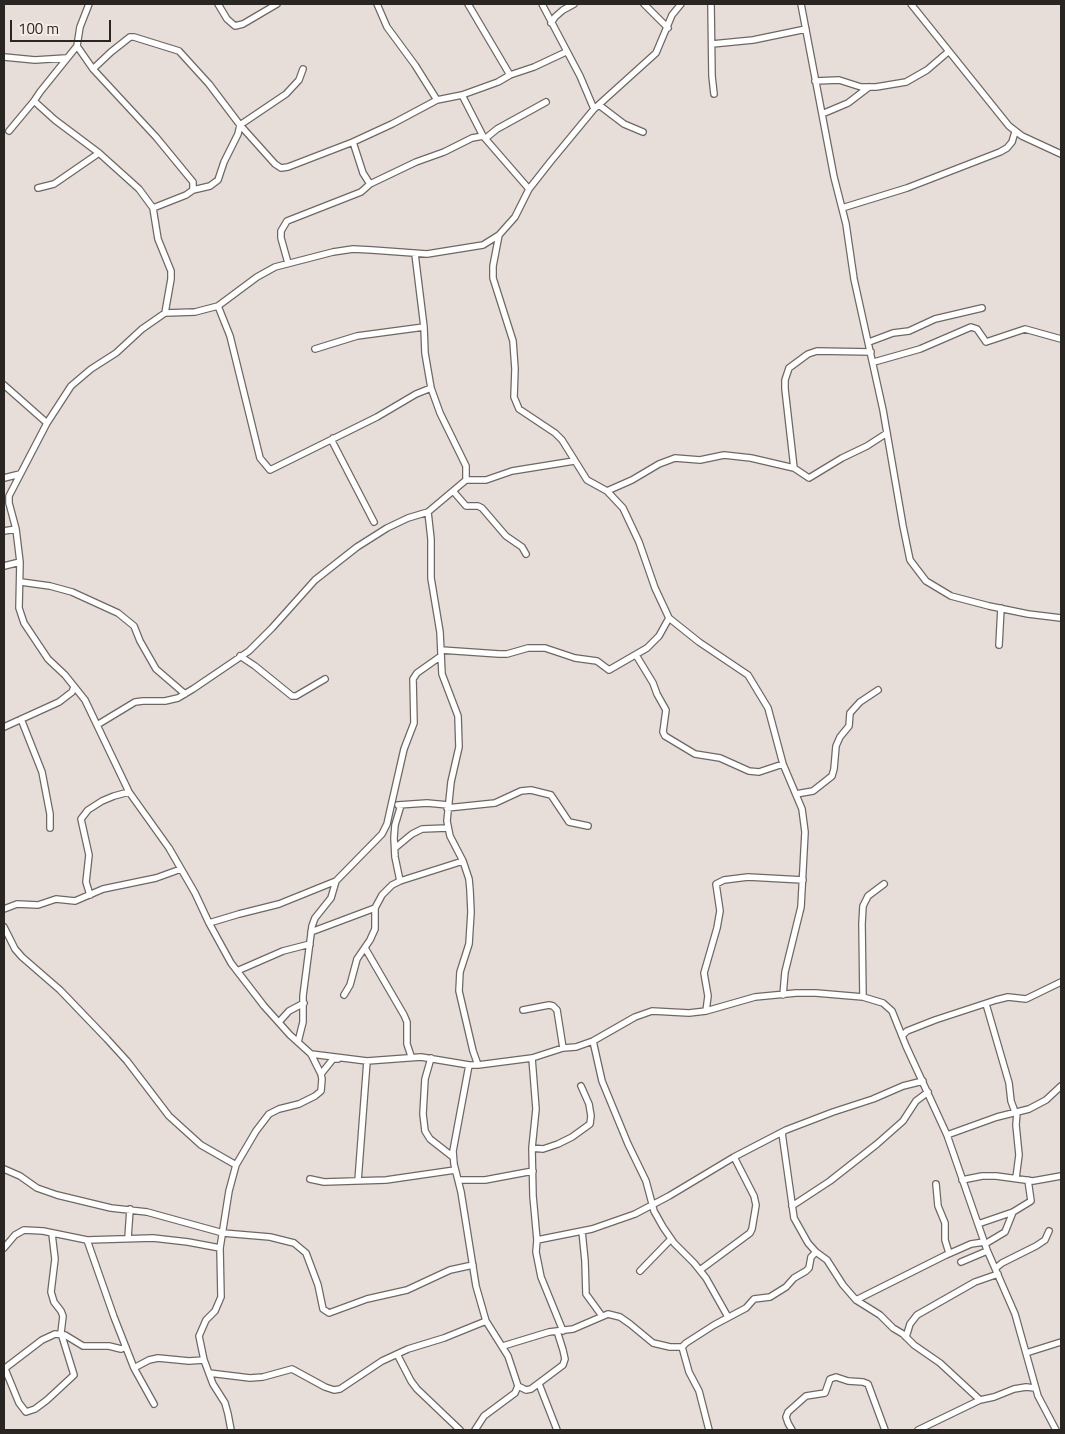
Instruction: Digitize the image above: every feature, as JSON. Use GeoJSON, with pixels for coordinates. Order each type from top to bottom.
{"type":"FeatureCollection","features":[{"type":"Feature","properties":{"kind":"street"},"geometry":{"type":"LineString","coordinates":[[9,131],[77,46],[80,27],[89,4]]}},
{"type":"Feature","properties":{"kind":"street"},"geometry":{"type":"LineString","coordinates":[[218,4],[227,19],[235,26],[243,24],[277,4]]}},
{"type":"Feature","properties":{"kind":"street"},"geometry":{"type":"LineString","coordinates":[[377,4],[387,27],[415,65],[437,100]]}},
{"type":"Feature","properties":{"kind":"street"},"geometry":{"type":"LineString","coordinates":[[468,4],[510,75]]}},
{"type":"Feature","properties":{"kind":"street"},"geometry":{"type":"LineString","coordinates":[[542,4],[597,107],[624,124],[643,132]]}},
{"type":"Feature","properties":{"kind":"street"},"geometry":{"type":"LineString","coordinates":[[551,23],[559,13],[574,4]]}},
{"type":"Feature","properties":{"kind":"street"},"geometry":{"type":"LineString","coordinates":[[644,4],[668,28]]}},
{"type":"Feature","properties":{"kind":"street"},"geometry":{"type":"LineString","coordinates":[[231,1430],[228,1414],[213,1384],[204,1360],[199,1336],[206,1320],[215,1310],[221,1297],[220,1248],[229,1191],[236,1165],[256,1131],[273,1111],[307,1101],[320,1091],[321,1074],[311,1054],[279,1022],[236,971],[220,945],[195,892],[169,848],[129,792],[85,700],[48,659],[24,622],[19,608],[20,562],[9,496],[47,423],[72,386],[91,369],[116,353],[142,329],[165,313],[194,312],[218,306],[257,277],[288,263],[333,252],[353,250],[428,254],[483,245],[499,235],[515,217],[529,189],[597,107],[656,53],[672,15],[680,4]]}},
{"type":"Feature","properties":{"kind":"street"},"geometry":{"type":"LineString","coordinates":[[711,4],[714,94]]}},
{"type":"Feature","properties":{"kind":"street"},"geometry":{"type":"LineString","coordinates":[[801,4],[815,82],[842,208],[854,279],[874,362],[908,554],[913,565],[926,581],[951,596],[1028,614],[1061,618]]}},
{"type":"Feature","properties":{"kind":"street"},"geometry":{"type":"LineString","coordinates":[[911,4],[998,114],[1016,132],[1061,154]]}},
{"type":"Feature","properties":{"kind":"street"},"geometry":{"type":"LineString","coordinates":[[712,44],[753,40],[806,29]]}},
{"type":"Feature","properties":{"kind":"street"},"geometry":{"type":"LineString","coordinates":[[93,69],[130,38],[134,37],[173,48],[183,55],[195,71],[209,84],[240,125],[275,164],[281,168],[353,142],[437,100],[462,95],[498,82],[510,75],[534,67],[566,52]]}},
{"type":"Feature","properties":{"kind":"street"},"geometry":{"type":"LineString","coordinates":[[77,46],[93,69],[190,177],[194,190]]}},
{"type":"Feature","properties":{"kind":"street"},"geometry":{"type":"LineString","coordinates":[[815,82],[839,80],[861,87],[906,82],[932,66],[948,52]]}},
{"type":"Feature","properties":{"kind":"street"},"geometry":{"type":"LineString","coordinates":[[4,57],[35,60],[66,58]]}},
{"type":"Feature","properties":{"kind":"street"},"geometry":{"type":"LineString","coordinates":[[153,208],[194,190],[210,186],[218,180],[240,125],[286,94],[299,80],[304,68]]}},
{"type":"Feature","properties":{"kind":"street"},"geometry":{"type":"LineString","coordinates":[[822,114],[848,103],[869,87]]}},
{"type":"Feature","properties":{"kind":"street"},"geometry":{"type":"LineString","coordinates":[[462,95],[484,137],[529,189]]}},
{"type":"Feature","properties":{"kind":"street"},"geometry":{"type":"LineString","coordinates":[[34,101],[55,120],[99,153],[139,189],[153,208],[158,240],[170,271],[171,279],[165,313]]}},
{"type":"Feature","properties":{"kind":"street"},"geometry":{"type":"LineString","coordinates":[[288,263],[281,238],[283,225],[287,221],[361,192],[370,184],[472,138],[484,137],[546,102]]}},
{"type":"Feature","properties":{"kind":"street"},"geometry":{"type":"LineString","coordinates":[[842,208],[907,188],[1000,152],[1012,142],[1016,132]]}},
{"type":"Feature","properties":{"kind":"street"},"geometry":{"type":"LineString","coordinates":[[353,142],[363,173],[370,184]]}},
{"type":"Feature","properties":{"kind":"street"},"geometry":{"type":"LineString","coordinates":[[38,188],[54,184],[99,153]]}},
{"type":"Feature","properties":{"kind":"street"},"geometry":{"type":"LineString","coordinates":[[499,235],[493,266],[494,278],[513,341],[515,403],[524,414],[555,433],[562,440],[587,480],[607,491],[623,508],[639,542],[655,588],[670,618],[699,642],[748,675],[766,703],[783,764],[802,809],[805,832],[801,907],[786,972],[783,995]]}},
{"type":"Feature","properties":{"kind":"street"},"geometry":{"type":"LineString","coordinates":[[97,724],[135,702],[144,700],[161,702],[178,698],[185,694],[249,651],[316,580],[357,547],[387,528],[418,514],[428,512],[466,480],[466,466],[440,413],[431,388],[425,353],[424,326],[415,254]]}},
{"type":"Feature","properties":{"kind":"street"},"geometry":{"type":"LineString","coordinates":[[218,306],[230,336],[260,458],[270,470],[431,388]]}},
{"type":"Feature","properties":{"kind":"street"},"geometry":{"type":"LineString","coordinates":[[869,342],[893,333],[909,331],[935,319],[982,308]]}},
{"type":"Feature","properties":{"kind":"street"},"geometry":{"type":"LineString","coordinates":[[315,349],[357,336],[424,326]]}},
{"type":"Feature","properties":{"kind":"street"},"geometry":{"type":"LineString","coordinates":[[874,362],[920,349],[971,327],[977,329],[984,341],[988,342],[1026,329],[1061,338]]}},
{"type":"Feature","properties":{"kind":"street"},"geometry":{"type":"LineString","coordinates":[[794,468],[785,389],[789,368],[808,354],[817,351],[871,352]]}},
{"type":"Feature","properties":{"kind":"street"},"geometry":{"type":"LineString","coordinates":[[4,385],[47,423]]}},
{"type":"Feature","properties":{"kind":"street"},"geometry":{"type":"LineString","coordinates":[[607,491],[632,480],[658,464],[675,458],[700,460],[724,455],[751,458],[794,468],[809,478],[814,477],[837,461],[887,433]]}},
{"type":"Feature","properties":{"kind":"street"},"geometry":{"type":"LineString","coordinates":[[333,438],[332,441],[374,522]]}},
{"type":"Feature","properties":{"kind":"street"},"geometry":{"type":"LineString","coordinates":[[466,480],[486,480],[512,471],[574,461]]}},
{"type":"Feature","properties":{"kind":"street"},"geometry":{"type":"LineString","coordinates":[[4,478],[20,474]]}},
{"type":"Feature","properties":{"kind":"street"},"geometry":{"type":"LineString","coordinates":[[454,491],[466,506],[482,508],[506,536],[522,548],[526,554]]}},
{"type":"Feature","properties":{"kind":"street"},"geometry":{"type":"LineString","coordinates":[[428,512],[431,539],[431,578],[444,682],[458,716],[459,747],[451,782],[447,828],[463,861],[469,880],[471,912],[468,944],[460,972],[459,991],[478,1065]]}},
{"type":"Feature","properties":{"kind":"street"},"geometry":{"type":"LineString","coordinates":[[4,532],[16,529]]}},
{"type":"Feature","properties":{"kind":"street"},"geometry":{"type":"LineString","coordinates":[[4,566],[20,562]]}},
{"type":"Feature","properties":{"kind":"street"},"geometry":{"type":"LineString","coordinates":[[21,582],[50,586],[72,592],[118,613],[134,626],[156,669],[185,694]]}},
{"type":"Feature","properties":{"kind":"street"},"geometry":{"type":"LineString","coordinates":[[999,646],[1000,608]]}},
{"type":"Feature","properties":{"kind":"street"},"geometry":{"type":"LineString","coordinates":[[209,923],[229,916],[279,904],[336,882],[382,834],[392,806],[404,749],[414,723],[414,679],[417,673],[441,653],[507,654],[528,648],[545,648],[574,658],[597,662],[609,670],[636,655],[656,640],[670,618]]}},
{"type":"Feature","properties":{"kind":"street"},"geometry":{"type":"LineString","coordinates":[[636,655],[653,683],[666,710],[663,732],[665,736],[695,754],[720,758],[749,771],[759,772],[783,764]]}},
{"type":"Feature","properties":{"kind":"street"},"geometry":{"type":"LineString","coordinates":[[240,656],[292,696],[296,696],[325,679]]}},
{"type":"Feature","properties":{"kind":"street"},"geometry":{"type":"LineString","coordinates":[[4,728],[59,702],[72,692],[74,687]]}},
{"type":"Feature","properties":{"kind":"street"},"geometry":{"type":"LineString","coordinates":[[796,794],[813,791],[832,776],[836,746],[840,737],[849,726],[850,713],[860,702],[878,690]]}},
{"type":"Feature","properties":{"kind":"street"},"geometry":{"type":"LineString","coordinates":[[21,719],[42,772],[49,809],[50,828]]}},
{"type":"Feature","properties":{"kind":"street"},"geometry":{"type":"LineString","coordinates":[[392,806],[427,803],[448,806],[495,803],[521,791],[531,790],[550,795],[569,822],[588,826]]}},
{"type":"Feature","properties":{"kind":"street"},"geometry":{"type":"LineString","coordinates":[[90,895],[86,882],[88,855],[81,819],[88,810],[102,801],[129,792]]}},
{"type":"Feature","properties":{"kind":"street"},"geometry":{"type":"LineString","coordinates":[[400,881],[395,848],[395,824],[401,805]]}},
{"type":"Feature","properties":{"kind":"street"},"geometry":{"type":"LineString","coordinates":[[395,848],[422,828],[447,828]]}},
{"type":"Feature","properties":{"kind":"street"},"geometry":{"type":"LineString","coordinates":[[344,995],[350,985],[357,959],[375,929],[375,908],[382,895],[392,885],[400,881],[463,861]]}},
{"type":"Feature","properties":{"kind":"street"},"geometry":{"type":"LineString","coordinates":[[4,909],[17,904],[38,905],[56,899],[75,901],[103,889],[156,878],[181,869]]}},
{"type":"Feature","properties":{"kind":"street"},"geometry":{"type":"LineString","coordinates":[[706,1011],[708,996],[704,973],[718,928],[720,911],[716,884],[724,880],[748,877],[803,880]]}},
{"type":"Feature","properties":{"kind":"street"},"geometry":{"type":"LineString","coordinates":[[298,1042],[303,1022],[311,932],[315,918],[331,898],[336,882]]}},
{"type":"Feature","properties":{"kind":"street"},"geometry":{"type":"LineString","coordinates":[[862,997],[862,924],[864,906],[868,896],[884,884]]}},
{"type":"Feature","properties":{"kind":"street"},"geometry":{"type":"LineString","coordinates":[[311,932],[375,908]]}},
{"type":"Feature","properties":{"kind":"street"},"geometry":{"type":"LineString","coordinates":[[4,927],[19,953],[60,990],[107,1039],[127,1061],[169,1116],[200,1144],[236,1165]]}},
{"type":"Feature","properties":{"kind":"street"},"geometry":{"type":"LineString","coordinates":[[236,971],[283,950],[310,944]]}},
{"type":"Feature","properties":{"kind":"street"},"geometry":{"type":"LineString","coordinates":[[365,948],[407,1022],[407,1044],[411,1056]]}},
{"type":"Feature","properties":{"kind":"street"},"geometry":{"type":"LineString","coordinates":[[902,1036],[907,1031],[935,1020],[1008,997],[1026,999],[1061,982]]}},
{"type":"Feature","properties":{"kind":"street"},"geometry":{"type":"LineString","coordinates":[[311,1054],[367,1061],[411,1056],[478,1065],[532,1058],[563,1048],[576,1047],[593,1041],[646,1012],[689,1013],[706,1011],[749,998],[816,993],[862,997],[883,1003],[892,1011],[947,1135],[987,1252],[1012,1305],[1035,1388],[1056,1430]]}},
{"type":"Feature","properties":{"kind":"street"},"geometry":{"type":"LineString","coordinates":[[279,1022],[288,1011],[304,1003]]}},
{"type":"Feature","properties":{"kind":"street"},"geometry":{"type":"LineString","coordinates":[[986,1004],[1009,1082],[1011,1101],[1016,1112],[1019,1155],[1016,1178]]}},
{"type":"Feature","properties":{"kind":"street"},"geometry":{"type":"LineString","coordinates":[[523,1010],[549,1005],[553,1006],[557,1010],[563,1048]]}},
{"type":"Feature","properties":{"kind":"street"},"geometry":{"type":"LineString","coordinates":[[593,1041],[602,1081],[628,1144],[646,1181],[652,1205],[671,1239],[700,1270],[728,1317]]}},
{"type":"Feature","properties":{"kind":"street"},"geometry":{"type":"LineString","coordinates":[[321,1074],[333,1060],[340,1058]]}},
{"type":"Feature","properties":{"kind":"street"},"geometry":{"type":"LineString","coordinates":[[431,1058],[425,1079],[425,1131],[430,1139],[453,1157]]}},
{"type":"Feature","properties":{"kind":"street"},"geometry":{"type":"LineString","coordinates":[[518,1386],[526,1390],[538,1384],[563,1365],[565,1359],[560,1331],[541,1277],[536,1252],[532,1148],[536,1109],[532,1058]]}},
{"type":"Feature","properties":{"kind":"street"},"geometry":{"type":"LineString","coordinates":[[358,1181],[365,1101],[364,1080],[367,1061]]}},
{"type":"Feature","properties":{"kind":"street"},"geometry":{"type":"LineString","coordinates":[[470,1065],[453,1157],[476,1286],[486,1321],[503,1346],[518,1386],[515,1394],[484,1416],[475,1430]]}},
{"type":"Feature","properties":{"kind":"street"},"geometry":{"type":"LineString","coordinates":[[537,1240],[582,1231],[627,1217],[652,1205],[734,1157],[782,1133],[903,1086],[923,1081]]}},
{"type":"Feature","properties":{"kind":"street"},"geometry":{"type":"LineString","coordinates":[[532,1148],[543,1149],[558,1144],[590,1124],[592,1120],[589,1104],[581,1086]]}},
{"type":"Feature","properties":{"kind":"street"},"geometry":{"type":"LineString","coordinates":[[947,1135],[975,1124],[1030,1109],[1038,1105],[1061,1086]]}},
{"type":"Feature","properties":{"kind":"street"},"geometry":{"type":"LineString","coordinates":[[792,1206],[830,1181],[877,1144],[903,1121],[916,1101],[928,1092]]}},
{"type":"Feature","properties":{"kind":"street"},"geometry":{"type":"LineString","coordinates":[[782,1133],[794,1218],[808,1243],[826,1260],[856,1300],[880,1315],[914,1345],[940,1363],[980,1400]]}},
{"type":"Feature","properties":{"kind":"street"},"geometry":{"type":"LineString","coordinates":[[700,1270],[750,1234],[752,1229],[756,1205],[754,1196],[734,1157]]}},
{"type":"Feature","properties":{"kind":"street"},"geometry":{"type":"LineString","coordinates":[[4,1170],[20,1176],[42,1191],[106,1206],[147,1212],[223,1233],[270,1237],[294,1243],[306,1253],[323,1309],[329,1313],[367,1299],[407,1290],[450,1270],[473,1264]]}},
{"type":"Feature","properties":{"kind":"street"},"geometry":{"type":"LineString","coordinates":[[310,1178],[324,1182],[386,1180],[455,1170]]}},
{"type":"Feature","properties":{"kind":"street"},"geometry":{"type":"LineString","coordinates":[[458,1180],[485,1180],[533,1171]]}},
{"type":"Feature","properties":{"kind":"street"},"geometry":{"type":"LineString","coordinates":[[962,1180],[982,1176],[1043,1180],[1061,1176]]}},
{"type":"Feature","properties":{"kind":"street"},"geometry":{"type":"LineString","coordinates":[[978,1224],[1013,1212],[1031,1201],[1028,1180]]}},
{"type":"Feature","properties":{"kind":"street"},"geometry":{"type":"LineString","coordinates":[[936,1184],[938,1206],[945,1223],[945,1240],[949,1253]]}},
{"type":"Feature","properties":{"kind":"street"},"geometry":{"type":"LineString","coordinates":[[128,1238],[130,1210]]}},
{"type":"Feature","properties":{"kind":"street"},"geometry":{"type":"LineString","coordinates":[[856,1300],[949,1253],[971,1244],[984,1243],[1007,1231],[1013,1212]]}},
{"type":"Feature","properties":{"kind":"street"},"geometry":{"type":"LineString","coordinates":[[4,1248],[15,1235],[24,1230],[43,1231],[87,1240],[153,1238],[220,1248]]}},
{"type":"Feature","properties":{"kind":"street"},"geometry":{"type":"LineString","coordinates":[[582,1231],[586,1294],[602,1316]]}},
{"type":"Feature","properties":{"kind":"street"},"geometry":{"type":"LineString","coordinates":[[906,1337],[910,1324],[917,1315],[997,1271],[1002,1263],[1045,1240],[1049,1231]]}},
{"type":"Feature","properties":{"kind":"street"},"geometry":{"type":"LineString","coordinates":[[52,1234],[55,1259],[51,1292],[52,1298],[60,1308],[62,1316],[60,1333],[74,1375],[62,1388],[35,1409],[29,1412],[22,1410],[4,1369],[42,1340],[60,1333],[83,1346],[109,1346],[121,1349],[126,1347]]}},
{"type":"Feature","properties":{"kind":"street"},"geometry":{"type":"LineString","coordinates":[[640,1271],[671,1239]]}},
{"type":"Feature","properties":{"kind":"street"},"geometry":{"type":"LineString","coordinates":[[87,1240],[134,1368],[154,1404]]}},
{"type":"Feature","properties":{"kind":"street"},"geometry":{"type":"LineString","coordinates":[[503,1346],[581,1326],[608,1314],[620,1317],[653,1344],[682,1347],[728,1317],[746,1308],[754,1300],[770,1297],[786,1287],[794,1278],[809,1268],[811,1257],[816,1252]]}},
{"type":"Feature","properties":{"kind":"street"},"geometry":{"type":"LineString","coordinates":[[961,1262],[987,1252]]}},
{"type":"Feature","properties":{"kind":"street"},"geometry":{"type":"LineString","coordinates":[[209,1373],[250,1378],[263,1377],[292,1369],[325,1387],[334,1390],[340,1389],[382,1361],[397,1354],[486,1321]]}},
{"type":"Feature","properties":{"kind":"street"},"geometry":{"type":"LineString","coordinates":[[1026,1353],[1061,1342]]}},
{"type":"Feature","properties":{"kind":"street"},"geometry":{"type":"LineString","coordinates":[[682,1347],[690,1372],[699,1391],[709,1430]]}},
{"type":"Feature","properties":{"kind":"street"},"geometry":{"type":"LineString","coordinates":[[397,1354],[417,1389],[460,1430]]}},
{"type":"Feature","properties":{"kind":"street"},"geometry":{"type":"LineString","coordinates":[[134,1368],[148,1360],[158,1358],[189,1361],[204,1360]]}},
{"type":"Feature","properties":{"kind":"street"},"geometry":{"type":"LineString","coordinates":[[792,1430],[786,1417],[788,1412],[806,1396],[825,1394],[830,1380],[836,1377],[868,1384],[885,1430]]}},
{"type":"Feature","properties":{"kind":"street"},"geometry":{"type":"LineString","coordinates":[[538,1384],[557,1430]]}},
{"type":"Feature","properties":{"kind":"street"},"geometry":{"type":"LineString","coordinates":[[918,1430],[980,1400],[1014,1389],[1035,1388]]}}]}
